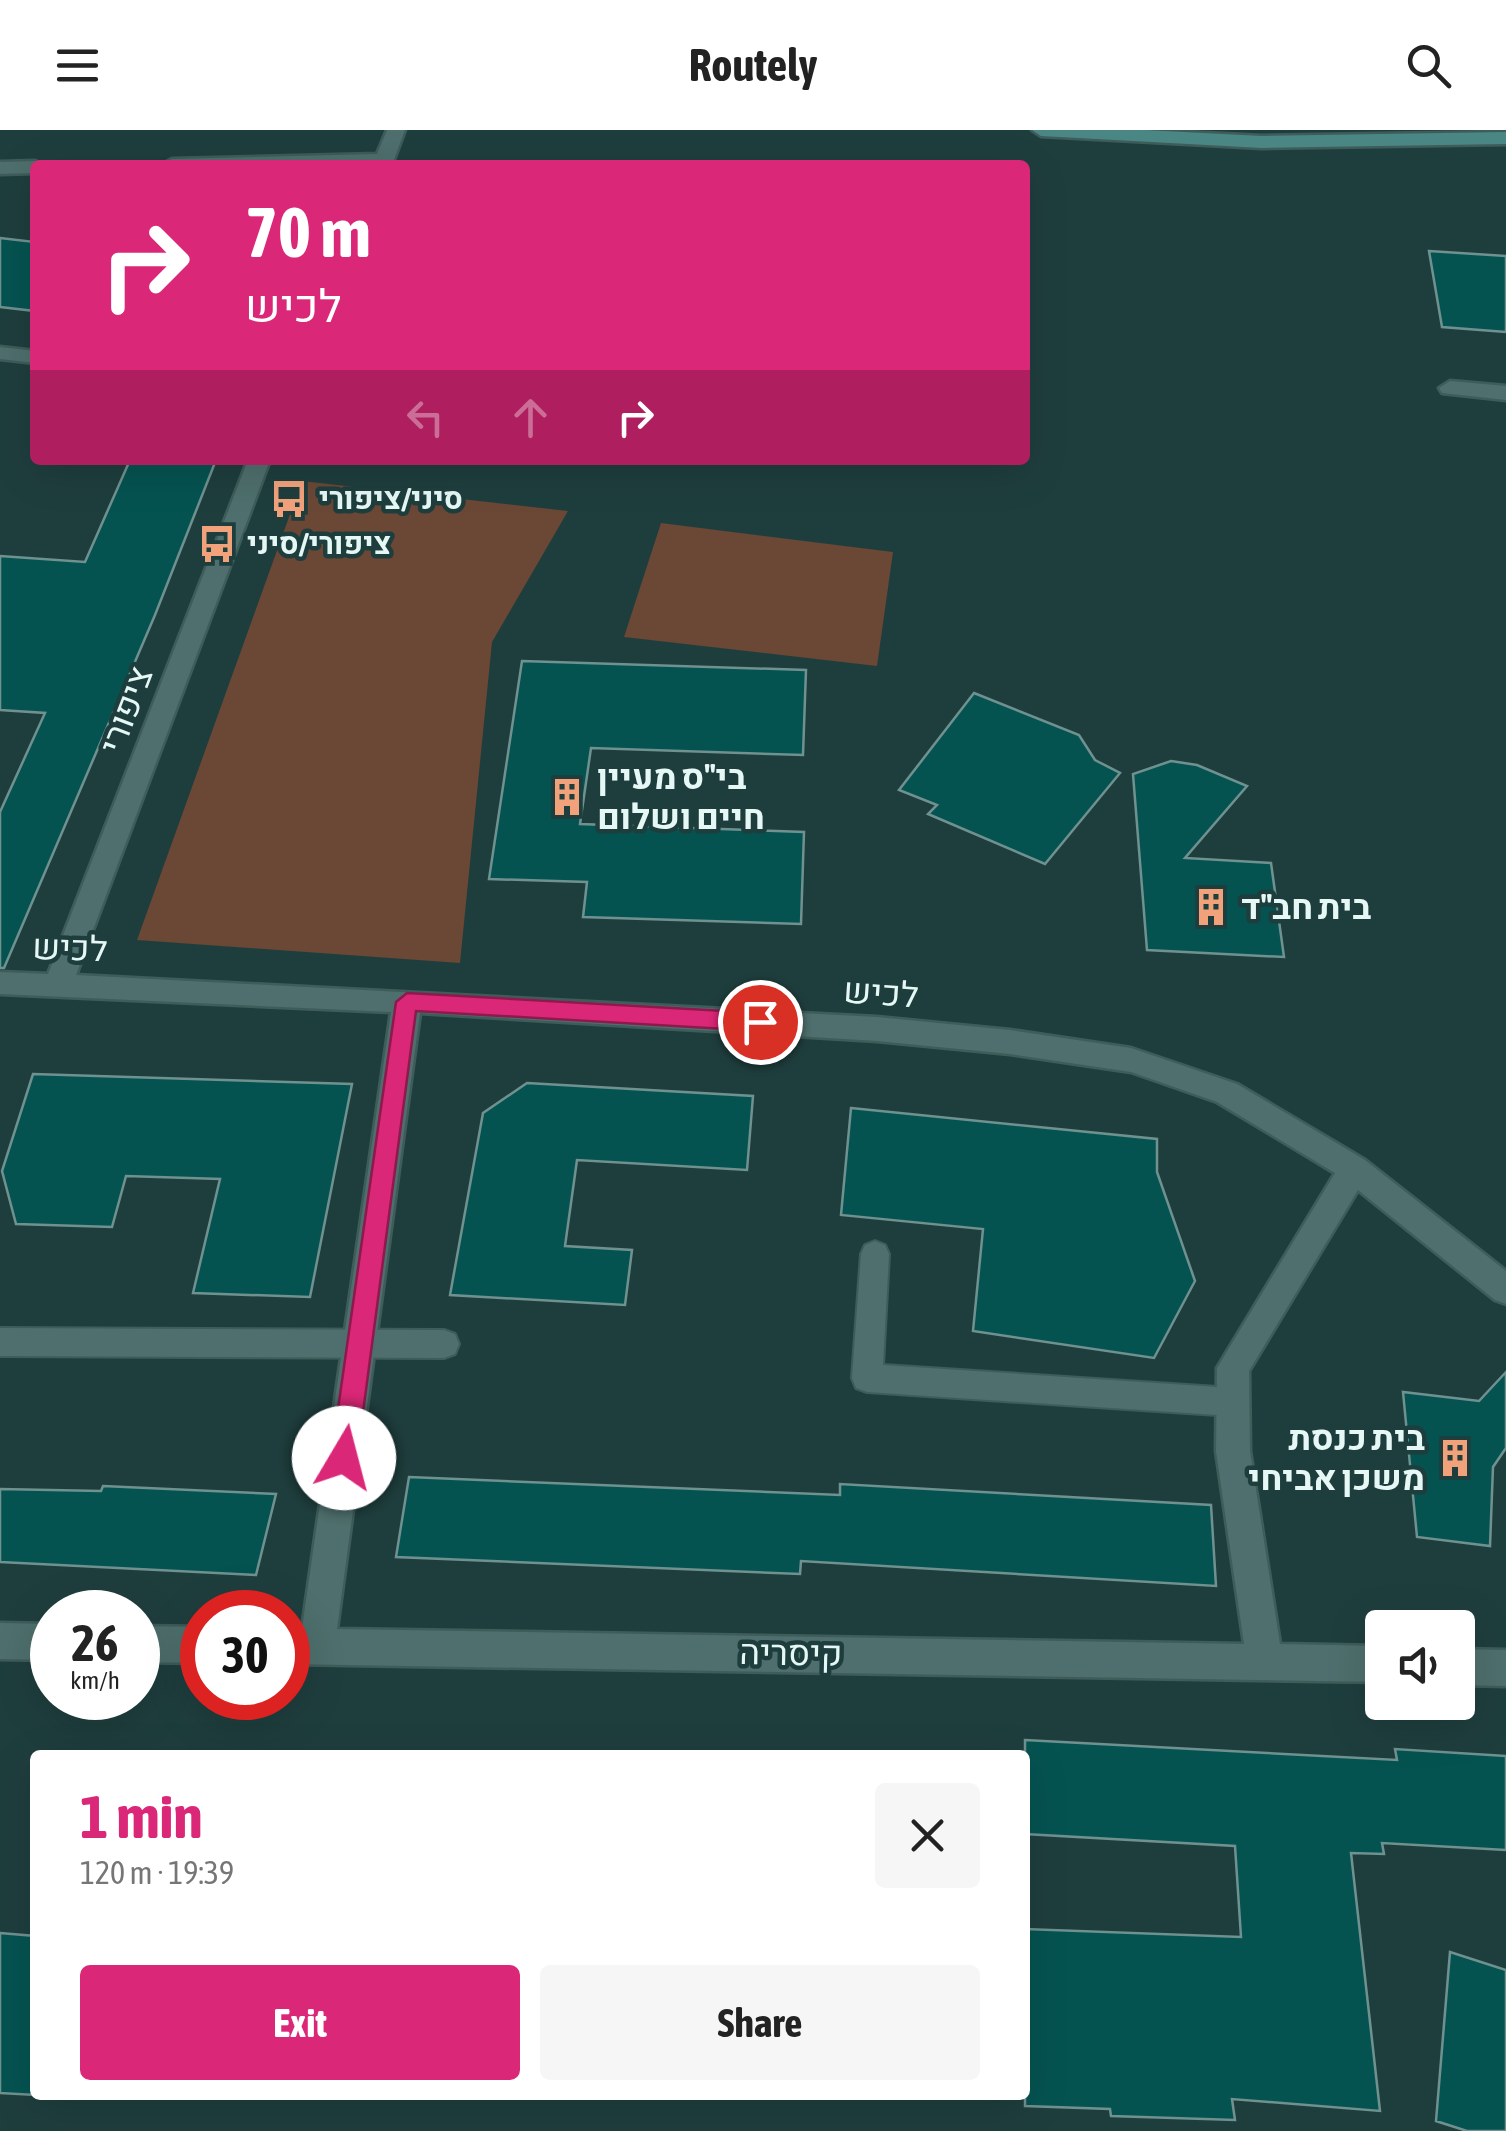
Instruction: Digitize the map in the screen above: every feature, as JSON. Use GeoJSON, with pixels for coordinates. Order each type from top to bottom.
{"type":"FeatureCollection","features":[{"type":"Feature","properties":{"kind":"street"},"geometry":{"type":"LineString","coordinates":[[384,160],[396,130]]}},
{"type":"Feature","properties":{"kind":"street"},"geometry":{"type":"LineString","coordinates":[[1041,130],[1262,142],[1506,138]]}},
{"type":"Feature","properties":{"kind":"street"},"geometry":{"type":"LineString","coordinates":[[0,168],[30,168]]}},
{"type":"Feature","properties":{"kind":"street"},"geometry":{"type":"LineString","coordinates":[[0,353],[30,356]]}},
{"type":"Feature","properties":{"kind":"street"},"geometry":{"type":"LineString","coordinates":[[1450,388],[1506,393]]}},
{"type":"Feature","properties":{"kind":"street","name":"ציפורי"},"geometry":{"type":"LineString","coordinates":[[58,985],[257,465]]}},
{"type":"Feature","properties":{"kind":"street","name":"לכיש"},"geometry":{"type":"LineString","coordinates":[[0,983],[877,1029],[1131,1060],[1227,1093],[1354,1169],[1506,1290]]}},
{"type":"Feature","properties":{"kind":"street","name":"קיסריה"},"geometry":{"type":"LineString","coordinates":[[310,1604],[360,1344],[407,1002]]}},
{"type":"Feature","properties":{"kind":"street"},"geometry":{"type":"LineString","coordinates":[[1264,1660],[1232,1451],[1233,1368],[1354,1169]]}},
{"type":"Feature","properties":{"kind":"street"},"geometry":{"type":"LineString","coordinates":[[0,1641],[30,1642]]}},
{"type":"Feature","properties":{"kind":"street","name":"קיסריה"},"geometry":{"type":"LineString","coordinates":[[310,1646],[1365,1663]]}},
{"type":"Feature","properties":{"kind":"street"},"geometry":{"type":"LineString","coordinates":[[1475,1667],[1506,1668]]}},
{"type":"Feature","properties":{"kind":"lane"},"geometry":{"type":"LineString","coordinates":[[875,1254],[866,1378],[1233,1402]]}},
{"type":"Feature","properties":{"kind":"lane"},"geometry":{"type":"LineString","coordinates":[[0,1342],[444,1344]]}},
{"type":"Feature","properties":{"kind":"shaded area"},"geometry":{"type":"Polygon","coordinates":[[[302,481],[568,511],[492,642],[460,963],[137,940],[302,481]]]}},
{"type":"Feature","properties":{"kind":"shaded area"},"geometry":{"type":"Polygon","coordinates":[[[661,523],[893,552],[877,666],[624,637],[661,523]]]}},
{"type":"Feature","properties":{"kind":"building"},"geometry":{"type":"Polygon","coordinates":[[[0,238],[30,241],[30,310],[0,307],[0,238]]]}},
{"type":"Feature","properties":{"kind":"building"},"geometry":{"type":"Polygon","coordinates":[[[1429,251],[1506,256],[1506,332],[1442,327],[1429,251]]]}},
{"type":"Feature","properties":{"kind":"building"},"geometry":{"type":"Polygon","coordinates":[[[128,465],[214,465],[155,615],[4,968],[0,968],[0,812],[45,713],[0,710],[0,556],[85,562],[128,465]]]}},
{"type":"Feature","properties":{"kind":"building","name":"בי\"ס מעיין חיים ושלום"},"geometry":{"type":"Polygon","coordinates":[[[522,661],[806,670],[803,755],[591,748],[580,824],[804,832],[801,924],[583,917],[587,882],[489,879],[522,661]]]}},
{"type":"Feature","properties":{"kind":"building"},"geometry":{"type":"Polygon","coordinates":[[[974,693],[1079,735],[1095,760],[1120,773],[1045,864],[928,814],[937,805],[899,790],[974,693]]]}},
{"type":"Feature","properties":{"kind":"building","name":"בית חב\"ד"},"geometry":{"type":"Polygon","coordinates":[[[1171,761],[1197,765],[1247,786],[1185,858],[1271,863],[1284,957],[1147,950],[1133,774],[1171,761]]]}},
{"type":"Feature","properties":{"kind":"building"},"geometry":{"type":"Polygon","coordinates":[[[33,1074],[352,1084],[310,1297],[193,1293],[220,1179],[126,1176],[112,1227],[16,1224],[2,1171],[33,1074]]]}},
{"type":"Feature","properties":{"kind":"building"},"geometry":{"type":"Polygon","coordinates":[[[527,1083],[753,1096],[747,1170],[577,1160],[565,1246],[632,1250],[625,1305],[450,1295],[483,1113],[527,1083]]]}},
{"type":"Feature","properties":{"kind":"building"},"geometry":{"type":"Polygon","coordinates":[[[851,1108],[1157,1139],[1157,1172],[1195,1281],[1154,1358],[973,1331],[983,1229],[841,1215],[851,1108]]]}},
{"type":"Feature","properties":{"kind":"building","name":"בית כנסת משכן אביחי"},"geometry":{"type":"Polygon","coordinates":[[[1506,1372],[1506,1448],[1493,1467],[1490,1546],[1417,1537],[1403,1392],[1479,1401],[1506,1372]]]}},
{"type":"Feature","properties":{"kind":"building"},"geometry":{"type":"Polygon","coordinates":[[[409,1477],[840,1495],[840,1484],[1211,1505],[1216,1586],[801,1561],[800,1574],[396,1557],[409,1477]]]}},
{"type":"Feature","properties":{"kind":"building"},"geometry":{"type":"Polygon","coordinates":[[[103,1486],[276,1494],[256,1575],[0,1562],[0,1489],[101,1491],[103,1486]]]}},
{"type":"Feature","properties":{"kind":"building"},"geometry":{"type":"Polygon","coordinates":[[[1025,1740],[1397,1760],[1395,1749],[1506,1756],[1506,1850],[1382,1843],[1384,1854],[1351,1853],[1380,2111],[1232,2099],[1235,2120],[1111,2116],[1110,2109],[1025,2106],[1025,2100],[1030,2100],[1030,1929],[1241,1937],[1235,1846],[1030,1834],[1030,1750],[1025,1750],[1025,1740]]]}},
{"type":"Feature","properties":{"kind":"building"},"geometry":{"type":"Polygon","coordinates":[[[0,1933],[30,1936],[30,2095],[0,2093],[0,1933]]]}},
{"type":"Feature","properties":{"kind":"building"},"geometry":{"type":"Polygon","coordinates":[[[1450,1952],[1506,1970],[1506,2131],[1467,2131],[1436,2121],[1450,1952]]]}},
{"type":"Feature","properties":{"kind":"place","name":"סיני/ציפורי"},"geometry":{"type":"Point","coordinates":[289,499]}},
{"type":"Feature","properties":{"kind":"place","name":"ציפורי/סיני"},"geometry":{"type":"Point","coordinates":[217,544]}},
{"type":"Feature","properties":{"kind":"place","name":"בי\"ס מעיין חיים ושלום"},"geometry":{"type":"Point","coordinates":[567,797]}},
{"type":"Feature","properties":{"kind":"place","name":"בית חב\"ד"},"geometry":{"type":"Point","coordinates":[1211,907]}},
{"type":"Feature","properties":{"kind":"place","name":"בית כנסת משכן אביחי"},"geometry":{"type":"Point","coordinates":[1455,1458]}},
{"type":"Feature","properties":{"kind":"route"},"geometry":{"type":"LineString","coordinates":[[344,1458],[407,1002],[760,1022]]}}]}
